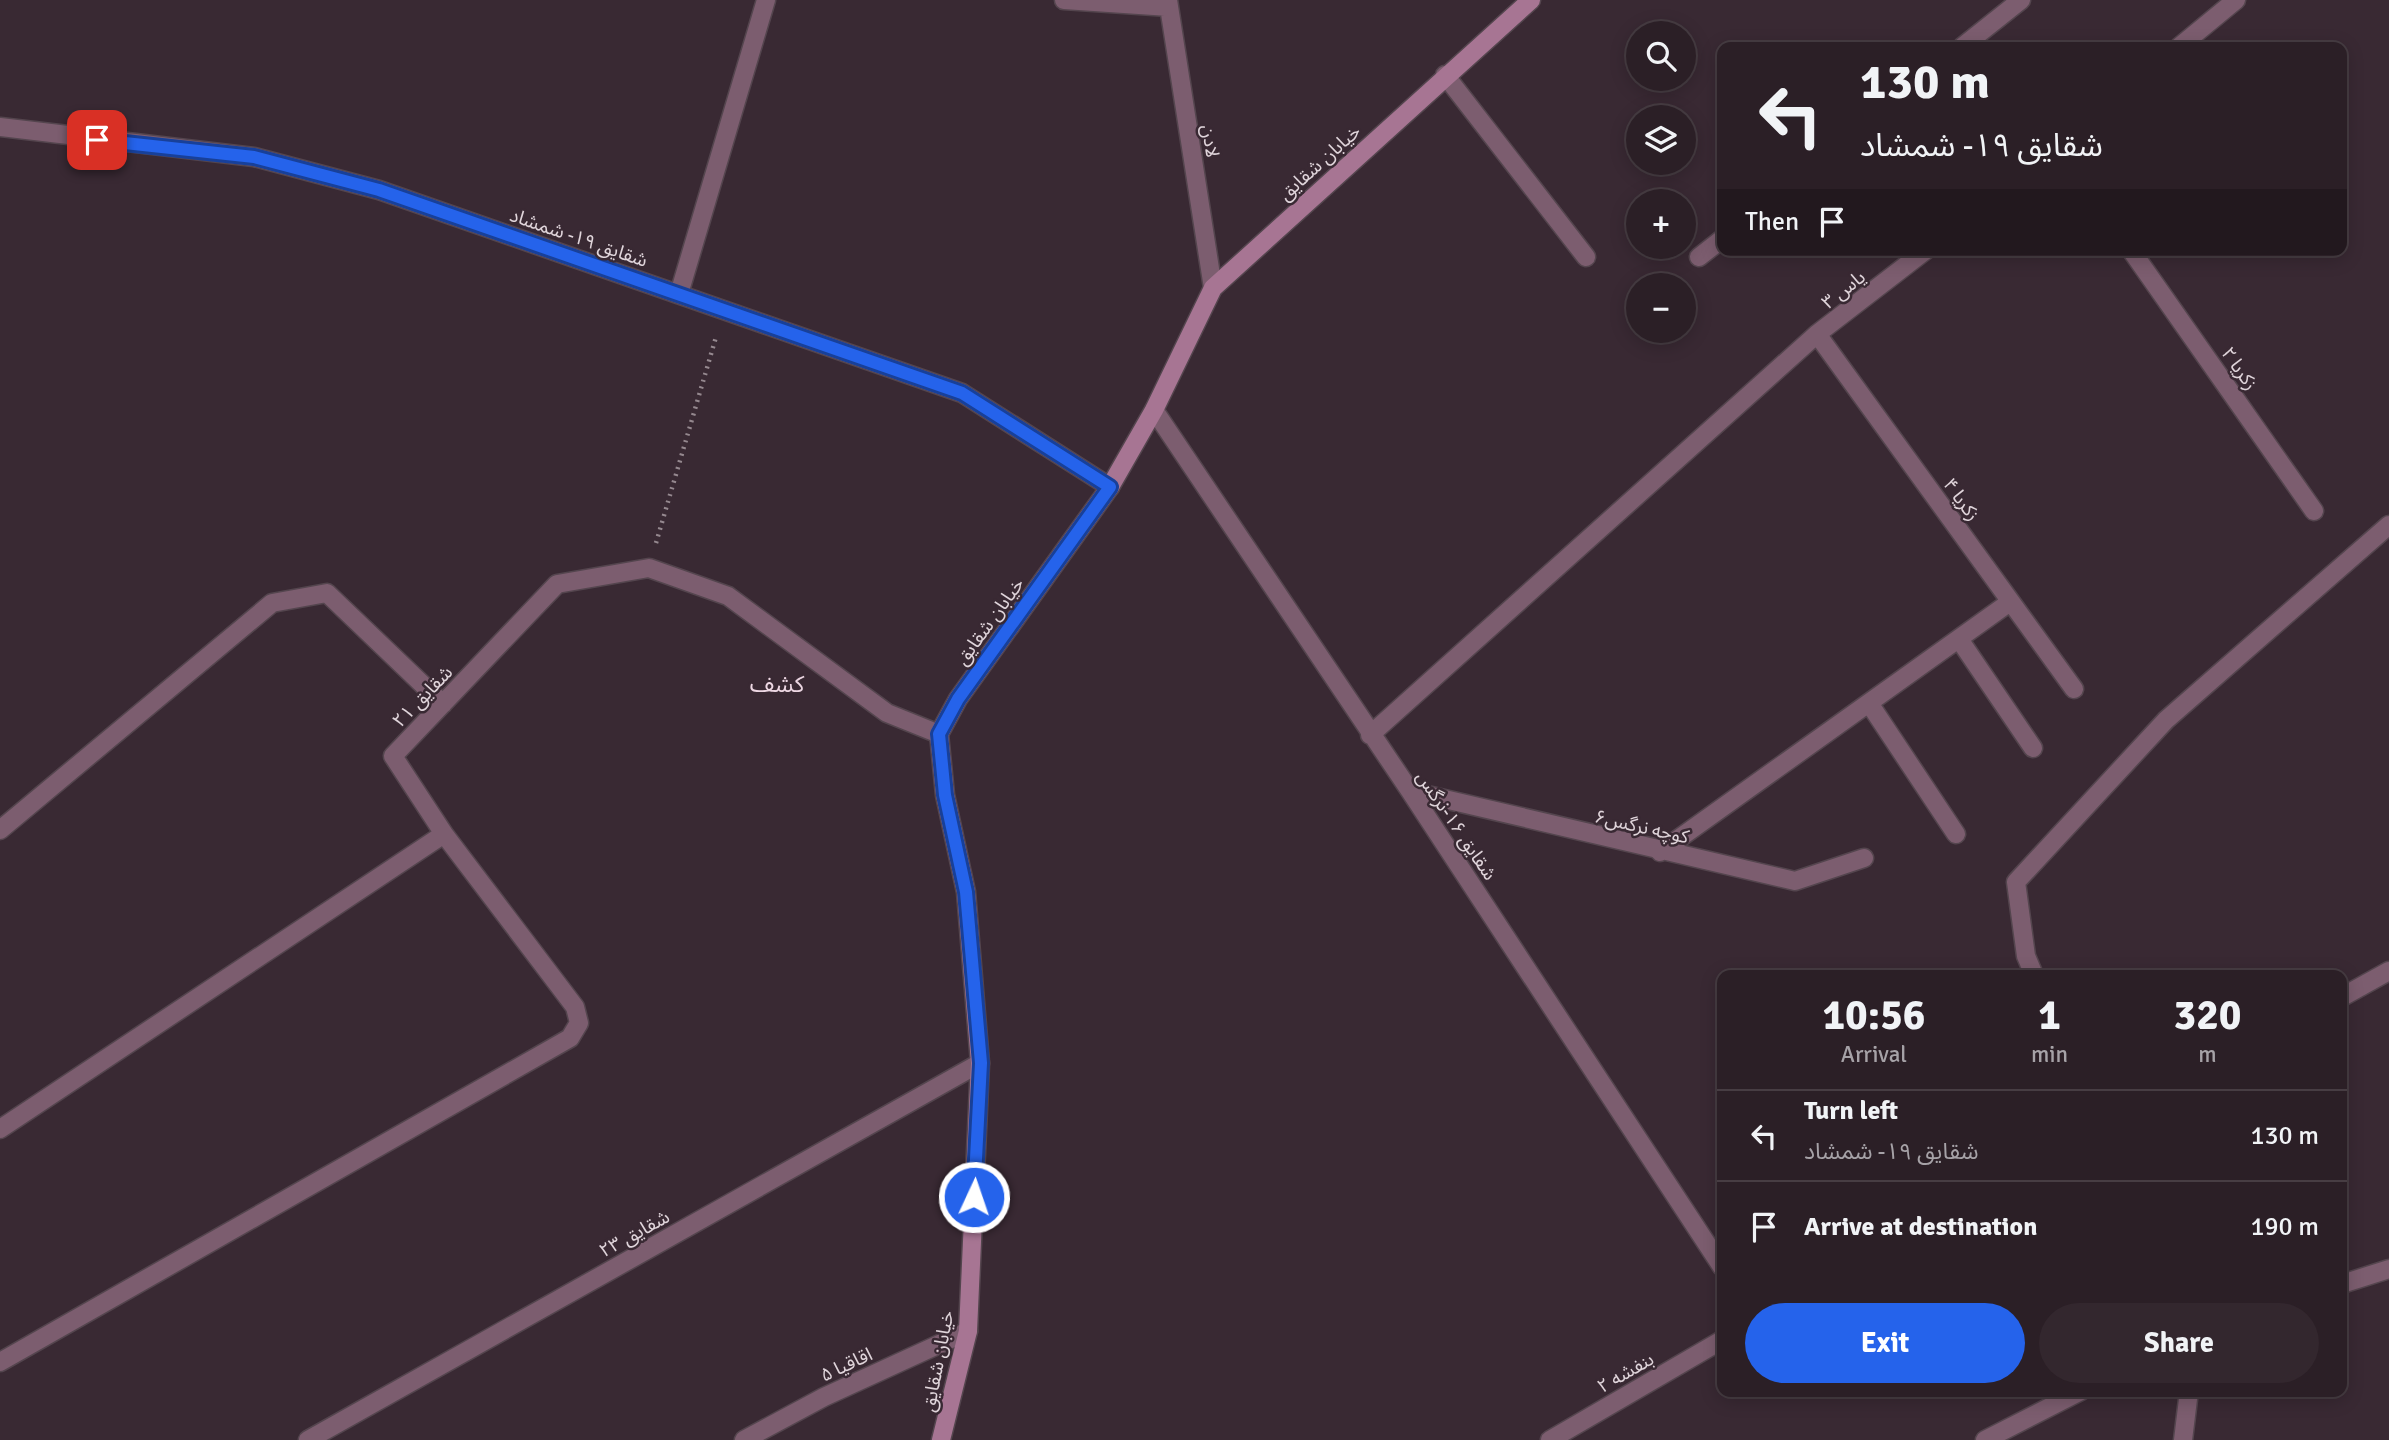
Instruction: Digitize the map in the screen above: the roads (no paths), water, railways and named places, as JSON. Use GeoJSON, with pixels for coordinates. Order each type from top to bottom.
{"type":"FeatureCollection","features":[{"type":"Feature","properties":{"kind":"street"},"geometry":{"type":"LineString","coordinates":[[679,294],[766,0]]}},
{"type":"Feature","properties":{"kind":"street"},"geometry":{"type":"LineString","coordinates":[[1064,0],[1168,3]]}},
{"type":"Feature","properties":{"kind":"street","name":"خیابان شقایق"},"geometry":{"type":"LineString","coordinates":[[941,1440],[968,1331],[981,1063],[966,892],[945,795],[939,734],[958,699],[1110,487],[1154,410],[1213,288],[1445,75],[1531,0]]}},
{"type":"Feature","properties":{"kind":"street"},"geometry":{"type":"LineString","coordinates":[[1968,42],[2021,0]]}},
{"type":"Feature","properties":{"kind":"street"},"geometry":{"type":"LineString","coordinates":[[2185,42],[2236,0]]}},
{"type":"Feature","properties":{"kind":"street","name":"لادن"},"geometry":{"type":"LineString","coordinates":[[1168,3],[1213,288]]}},
{"type":"Feature","properties":{"kind":"street"},"geometry":{"type":"LineString","coordinates":[[1445,75],[1586,257]]}},
{"type":"Feature","properties":{"kind":"street","name":"شقایق ۱۹- شمشاد"},"geometry":{"type":"LineString","coordinates":[[0,127],[254,157],[379,190],[962,393],[1110,487]]}},
{"type":"Feature","properties":{"kind":"street"},"geometry":{"type":"LineString","coordinates":[[1699,257],[1717,243]]}},
{"type":"Feature","properties":{"kind":"street","name":"یاس ۳"},"geometry":{"type":"LineString","coordinates":[[1370,735],[1817,334],[1918,256]]}},
{"type":"Feature","properties":{"kind":"street","name":"زکریا ۲"},"geometry":{"type":"LineString","coordinates":[[2135,256],[2314,511]]}},
{"type":"Feature","properties":{"kind":"street","name":"زکریا ۴"},"geometry":{"type":"LineString","coordinates":[[1817,334],[2074,689]]}},
{"type":"Feature","properties":{"kind":"street","name":"شقایق ۱۶-نرگس"},"geometry":{"type":"LineString","coordinates":[[1154,410],[1410,791],[1717,1259]]}},
{"type":"Feature","properties":{"kind":"street"},"geometry":{"type":"LineString","coordinates":[[2032,970],[2026,956],[2016,882],[2166,720],[2389,524]]}},
{"type":"Feature","properties":{"kind":"street","name":"شقایق ۲۱"},"geometry":{"type":"LineString","coordinates":[[444,834],[393,756],[557,584],[649,568],[728,596],[887,713],[939,734]]}},
{"type":"Feature","properties":{"kind":"street"},"geometry":{"type":"LineString","coordinates":[[0,830],[272,603],[327,593],[443,705]]}},
{"type":"Feature","properties":{"kind":"street"},"geometry":{"type":"LineString","coordinates":[[1660,852],[2010,602]]}},
{"type":"Feature","properties":{"kind":"street"},"geometry":{"type":"LineString","coordinates":[[1959,639],[2033,748]]}},
{"type":"Feature","properties":{"kind":"street"},"geometry":{"type":"LineString","coordinates":[[1869,703],[1956,834]]}},
{"type":"Feature","properties":{"kind":"street","name":"کوچه نرگس۶"},"geometry":{"type":"LineString","coordinates":[[1410,791],[1660,852],[1795,881],[1864,858]]}},
{"type":"Feature","properties":{"kind":"street"},"geometry":{"type":"LineString","coordinates":[[0,1129],[444,834],[575,1007],[579,1023],[570,1038],[0,1362]]}},
{"type":"Feature","properties":{"kind":"street"},"geometry":{"type":"LineString","coordinates":[[2347,994],[2389,971]]}},
{"type":"Feature","properties":{"kind":"street","name":"شقایق ۲۳"},"geometry":{"type":"LineString","coordinates":[[308,1440],[981,1063]]}},
{"type":"Feature","properties":{"kind":"street"},"geometry":{"type":"LineString","coordinates":[[2347,1282],[2389,1269]]}},
{"type":"Feature","properties":{"kind":"street","name":"اقاقیا ۵"},"geometry":{"type":"LineString","coordinates":[[744,1440],[824,1397],[968,1331]]}},
{"type":"Feature","properties":{"kind":"street","name":"بنفشه ۲"},"geometry":{"type":"LineString","coordinates":[[1549,1440],[1717,1343]]}},
{"type":"Feature","properties":{"kind":"street"},"geometry":{"type":"LineString","coordinates":[[1985,1440],[2069,1397]]}},
{"type":"Feature","properties":{"kind":"street"},"geometry":{"type":"LineString","coordinates":[[2183,1440],[2188,1397]]}},
{"type":"Feature","properties":{"kind":"district","name":"کشف"},"geometry":{"type":"Point","coordinates":[777,684]}}]}
